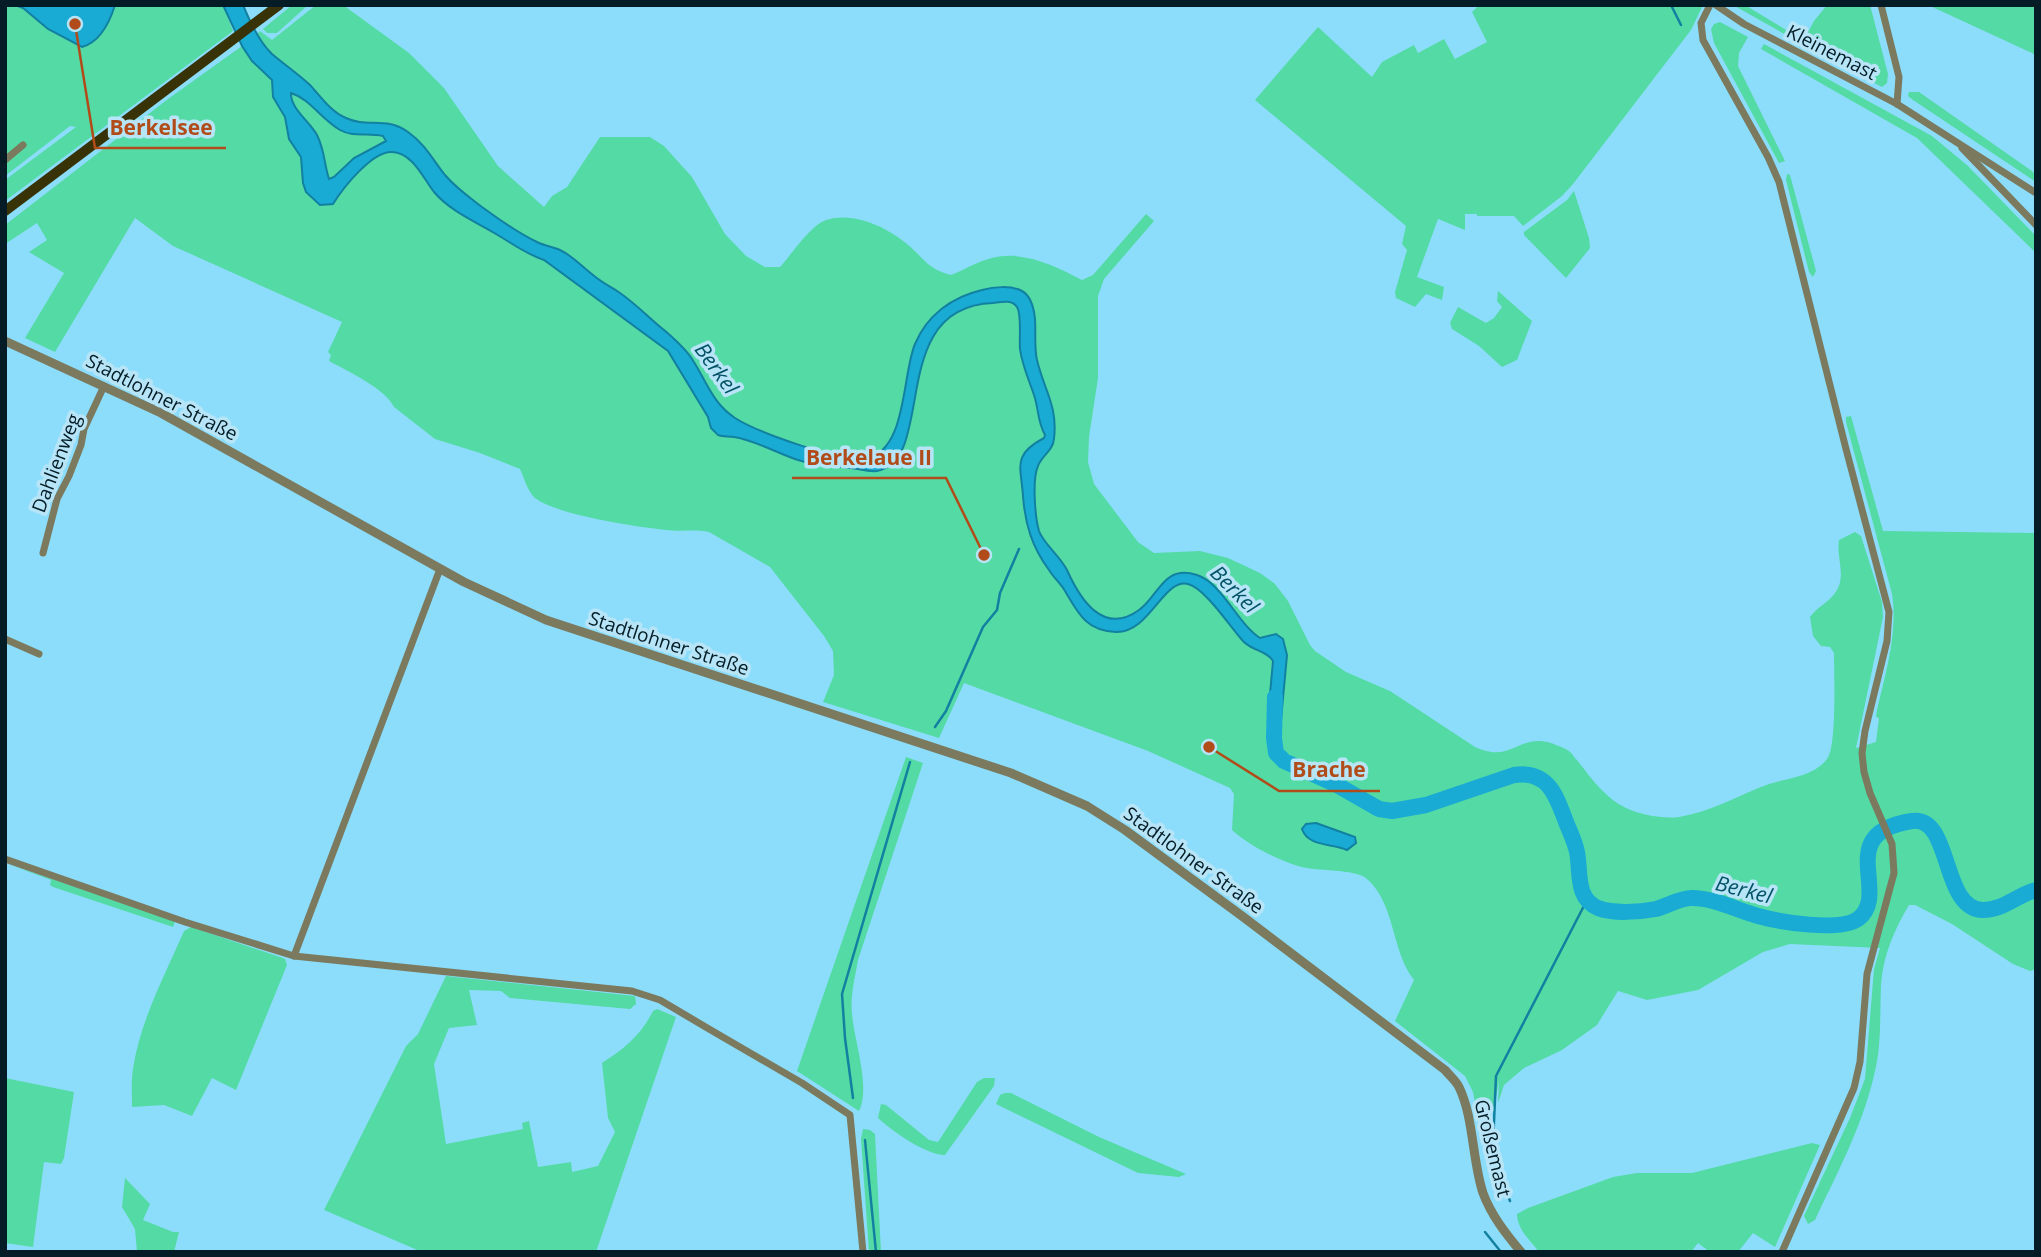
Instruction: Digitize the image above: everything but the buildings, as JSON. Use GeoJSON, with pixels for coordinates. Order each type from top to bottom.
{"type":"FeatureCollection","features":[{"type":"Feature","properties":{"kind":"main road"},"geometry":{"type":"LineString","coordinates":[[5,211],[279,5]]}},
{"type":"Feature","properties":{"kind":"street"},"geometry":{"type":"LineString","coordinates":[[1710,5],[1701,23],[1703,40],[1779,182],[1889,612],[1887,641],[1865,731],[1863,753],[1864,772],[1892,844],[1894,873],[1867,974],[1860,1062],[1854,1088],[1782,1252]]}},
{"type":"Feature","properties":{"kind":"street","name":"Kleinemast"},"geometry":{"type":"LineString","coordinates":[[1716,5],[1744,24],[1898,104],[2036,194]]}},
{"type":"Feature","properties":{"kind":"street","name":"Kleinemast"},"geometry":{"type":"LineString","coordinates":[[1881,5],[1899,77],[1898,104]]}},
{"type":"Feature","properties":{"kind":"street","name":"Kleinemast"},"geometry":{"type":"LineString","coordinates":[[1952,138],[2036,225]]}},
{"type":"Feature","properties":{"kind":"street"},"geometry":{"type":"LineString","coordinates":[[5,160],[23,145]]}},
{"type":"Feature","properties":{"kind":"street","name":"Stadtlohner Straße"},"geometry":{"type":"LineString","coordinates":[[5,341],[161,413],[474,588],[546,620],[1012,773],[1087,806],[1125,830],[1432,1059],[1458,1085]]}},
{"type":"Feature","properties":{"kind":"street","name":"Dahlienweg"},"geometry":{"type":"LineString","coordinates":[[43,553],[59,492],[69,476],[84,429],[104,386]]}},
{"type":"Feature","properties":{"kind":"street"},"geometry":{"type":"LineString","coordinates":[[294,956],[440,569]]}},
{"type":"Feature","properties":{"kind":"street"},"geometry":{"type":"LineString","coordinates":[[5,639],[39,654]]}},
{"type":"Feature","properties":{"kind":"street"},"geometry":{"type":"LineString","coordinates":[[5,859],[185,922],[294,956],[632,991],[660,1000],[802,1083],[850,1115],[863,1252]]}},
{"type":"Feature","properties":{"kind":"street","name":"Großemast"},"geometry":{"type":"LineString","coordinates":[[1458,1085],[1484,1194],[1494,1215],[1521,1252]]}},
{"type":"Feature","properties":{"kind":"green space"},"geometry":{"type":"Polygon","coordinates":[[[5,5],[23,8],[48,29],[82,47],[103,30],[115,5],[223,5],[233,31],[5,201],[5,180],[76,127],[70,126],[5,176],[5,5]]]}},
{"type":"Feature","properties":{"kind":"green space"},"geometry":{"type":"Polygon","coordinates":[[[292,5],[308,5],[277,33],[267,33],[263,29],[292,5]]]}},
{"type":"Feature","properties":{"kind":"green space"},"geometry":{"type":"Polygon","coordinates":[[[316,5],[343,5],[409,53],[444,88],[498,166],[544,207],[552,196],[567,187],[600,137],[650,137],[664,146],[692,177],[725,234],[746,256],[765,267],[780,267],[820,223],[847,218],[869,222],[890,232],[931,266],[951,275],[987,259],[1015,256],[1039,261],[1082,280],[1093,275],[1146,214],[1154,221],[1104,279],[1098,296],[1098,378],[1088,462],[1094,484],[1138,542],[1154,553],[1200,551],[1228,558],[1260,573],[1275,584],[1288,601],[1315,651],[1346,672],[1390,691],[1475,747],[1498,752],[1540,741],[1564,748],[1611,799],[1638,813],[1666,817],[1691,815],[1769,784],[1808,773],[1827,759],[1834,725],[1834,653],[1830,647],[1821,646],[1813,636],[1810,617],[1837,590],[1841,578],[1839,540],[1855,532],[1861,536],[1882,602],[1883,617],[1856,748],[1876,742],[1879,718],[1876,717],[1890,652],[1892,594],[1846,422],[1846,417],[1851,416],[1883,531],[2036,533],[2036,969],[2030,971],[2013,964],[1952,924],[1915,905],[1909,905],[1894,934],[1884,964],[1878,1055],[1868,1098],[1815,1220],[1808,1224],[1804,1216],[1850,1118],[1865,1079],[1874,969],[1880,948],[1790,944],[1763,952],[1698,990],[1647,1000],[1618,991],[1597,1025],[1562,1050],[1524,1068],[1504,1085],[1498,1103],[1499,1080],[1494,1110],[1489,1106],[1488,1144],[1477,1114],[1473,1092],[1465,1076],[1395,1021],[1414,980],[1401,956],[1389,915],[1376,890],[1367,879],[1354,873],[1298,866],[1272,856],[1247,841],[1232,830],[1234,794],[1230,788],[1148,751],[964,683],[939,738],[823,702],[834,675],[833,651],[770,567],[709,532],[666,530],[618,523],[561,510],[535,498],[520,469],[435,439],[394,407],[383,393],[329,361],[331,355],[328,352],[342,322],[173,246],[135,218],[55,352],[25,338],[64,273],[29,252],[47,240],[37,223],[5,244],[5,225],[168,99],[242,46],[247,52],[265,45],[257,34],[260,31],[272,40],[316,5]]]}},
{"type":"Feature","properties":{"kind":"green space"},"geometry":{"type":"Polygon","coordinates":[[[1479,5],[1703,5],[1691,30],[1562,196],[1523,226],[1514,216],[1465,214],[1465,230],[1438,219],[1417,277],[1444,287],[1442,300],[1426,294],[1415,307],[1396,298],[1395,292],[1407,250],[1402,244],[1406,226],[1255,100],[1318,27],[1372,77],[1382,62],[1414,45],[1418,53],[1444,39],[1455,59],[1487,42],[1472,12],[1479,5]]]}},
{"type":"Feature","properties":{"kind":"green space"},"geometry":{"type":"Polygon","coordinates":[[[1733,5],[1745,5],[1788,31],[1786,35],[1733,5]]]}},
{"type":"Feature","properties":{"kind":"green space"},"geometry":{"type":"Polygon","coordinates":[[[1827,5],[1870,5],[1888,74],[1887,83],[1882,87],[1801,45],[1814,21],[1827,5]]]}},
{"type":"Feature","properties":{"kind":"green space"},"geometry":{"type":"Polygon","coordinates":[[[1928,5],[2036,5],[2036,55],[1928,5]]]}},
{"type":"Feature","properties":{"kind":"green space"},"geometry":{"type":"Polygon","coordinates":[[[1720,22],[1748,37],[1739,53],[1738,66],[1785,161],[1779,163],[1714,43],[1711,29],[1714,24],[1720,22]]]}},
{"type":"Feature","properties":{"kind":"green space"},"geometry":{"type":"Polygon","coordinates":[[[1764,44],[1932,136],[1968,166],[2036,236],[2036,253],[1917,138],[1761,49],[1764,44]]]}},
{"type":"Feature","properties":{"kind":"green space"},"geometry":{"type":"Polygon","coordinates":[[[1909,92],[1919,92],[2036,174],[2036,182],[1913,100],[1908,96],[1909,92]]]}},
{"type":"Feature","properties":{"kind":"green space"},"geometry":{"type":"Polygon","coordinates":[[[1787,174],[1790,175],[1816,271],[1813,277],[1809,272],[1786,180],[1787,174]]]}},
{"type":"Feature","properties":{"kind":"green space"},"geometry":{"type":"Polygon","coordinates":[[[1574,191],[1590,248],[1566,278],[1524,232],[1567,200],[1574,191]]]}},
{"type":"Feature","properties":{"kind":"green space"},"geometry":{"type":"Polygon","coordinates":[[[1498,291],[1532,321],[1517,360],[1502,367],[1479,346],[1452,329],[1450,323],[1458,307],[1486,323],[1494,318],[1502,307],[1497,301],[1498,291]]]}},
{"type":"Feature","properties":{"kind":"green space"},"geometry":{"type":"Polygon","coordinates":[[[906,757],[923,763],[858,960],[853,987],[852,1014],[863,1077],[859,1111],[797,1071],[906,757]]]}},
{"type":"Feature","properties":{"kind":"green space"},"geometry":{"type":"Polygon","coordinates":[[[5,863],[175,921],[173,927],[53,887],[50,885],[51,880],[5,863]]]}},
{"type":"Feature","properties":{"kind":"green space"},"geometry":{"type":"Polygon","coordinates":[[[191,927],[280,957],[285,959],[287,965],[236,1090],[212,1078],[192,1116],[164,1105],[132,1107],[132,1074],[141,1033],[184,931],[191,927]]]}},
{"type":"Feature","properties":{"kind":"green space"},"geometry":{"type":"Polygon","coordinates":[[[446,976],[635,996],[636,1004],[630,1009],[510,998],[501,991],[469,990],[477,1025],[449,1028],[434,1064],[446,1144],[523,1129],[522,1123],[529,1121],[538,1167],[571,1162],[572,1172],[598,1166],[615,1132],[608,1118],[602,1063],[631,1041],[653,1011],[657,1009],[676,1017],[596,1252],[422,1252],[324,1210],[406,1046],[418,1034],[446,976]]]}},
{"type":"Feature","properties":{"kind":"green space"},"geometry":{"type":"Polygon","coordinates":[[[5,1078],[74,1092],[64,1158],[61,1164],[44,1162],[33,1247],[5,1243],[5,1078]]]}},
{"type":"Feature","properties":{"kind":"green space"},"geometry":{"type":"Polygon","coordinates":[[[984,1078],[995,1078],[994,1086],[945,1155],[919,1147],[878,1118],[881,1104],[886,1105],[929,1140],[938,1142],[977,1082],[984,1078]]]}},
{"type":"Feature","properties":{"kind":"green space"},"geometry":{"type":"Polygon","coordinates":[[[1011,1093],[1099,1137],[1186,1174],[1179,1177],[1138,1173],[996,1104],[1000,1095],[1011,1093]]]}},
{"type":"Feature","properties":{"kind":"green space"},"geometry":{"type":"Polygon","coordinates":[[[863,1129],[875,1134],[881,1252],[869,1252],[861,1139],[863,1129]]]}},
{"type":"Feature","properties":{"kind":"green space"},"geometry":{"type":"Polygon","coordinates":[[[1812,1143],[1820,1145],[1775,1247],[1753,1233],[1738,1252],[1710,1252],[1698,1243],[1691,1252],[1539,1252],[1519,1225],[1517,1214],[1528,1208],[1613,1177],[1637,1173],[1692,1173],[1812,1143]]]}},
{"type":"Feature","properties":{"kind":"green space"},"geometry":{"type":"Polygon","coordinates":[[[125,1178],[150,1204],[143,1220],[179,1232],[174,1252],[137,1252],[135,1229],[122,1207],[125,1178]]]}},
{"type":"Feature","properties":{"kind":"water"},"geometry":{"type":"Polygon","coordinates":[[[15,5],[115,5],[99,36],[82,47],[48,29],[23,8],[15,5]]]}},
{"type":"Feature","properties":{"kind":"water"},"geometry":{"type":"Polygon","coordinates":[[[223,5],[243,5],[267,49],[310,85],[336,112],[354,121],[392,124],[408,132],[424,147],[449,180],[482,207],[530,239],[565,252],[596,278],[632,302],[686,351],[715,398],[727,412],[746,424],[800,445],[854,458],[866,458],[879,453],[889,442],[896,427],[911,357],[926,324],[942,309],[971,293],[997,287],[1022,291],[1028,296],[1033,307],[1037,360],[1050,398],[1055,427],[1053,443],[1036,472],[1036,517],[1041,536],[1064,565],[1086,602],[1094,611],[1114,619],[1126,617],[1139,610],[1163,583],[1176,574],[1186,573],[1206,579],[1260,638],[1276,634],[1283,639],[1287,655],[1281,720],[1268,716],[1273,661],[1243,641],[1210,600],[1195,587],[1179,584],[1138,624],[1128,630],[1106,631],[1084,619],[1043,561],[1028,526],[1020,469],[1027,450],[1045,435],[1021,355],[1019,316],[1015,304],[999,302],[960,311],[938,329],[925,355],[906,441],[895,461],[877,471],[811,464],[749,441],[718,435],[711,428],[708,417],[668,351],[544,260],[531,255],[448,205],[406,157],[392,152],[376,157],[351,180],[333,204],[320,205],[306,192],[301,157],[289,139],[285,117],[273,97],[272,80],[252,61],[223,5]],[[291,93],[294,104],[320,141],[329,179],[354,158],[386,141],[383,136],[351,134],[340,130],[291,93]]]}},
{"type":"Feature","properties":{"kind":"water"},"geometry":{"type":"Polygon","coordinates":[[[1316,823],[1355,837],[1356,843],[1347,850],[1309,839],[1302,829],[1306,824],[1316,823]]]}},
{"type":"Feature","properties":{"kind":"waterway"},"geometry":{"type":"LineString","coordinates":[[1671,5],[1681,25]]}},
{"type":"Feature","properties":{"kind":"waterway"},"geometry":{"type":"LineString","coordinates":[[935,727],[946,711],[983,627],[997,610],[1000,593],[1019,549]]}},
{"type":"Feature","properties":{"kind":"waterway","name":"Berkel"},"geometry":{"type":"LineString","coordinates":[[1275,697],[1276,753],[1284,761],[1337,785],[1379,809],[1392,811],[1426,805],[1514,775],[1526,774],[1543,781],[1554,794],[1574,841],[1582,891],[1591,904],[1604,910],[1650,910],[1692,898],[1717,902],[1780,921],[1809,925],[1849,923],[1858,919],[1867,908],[1870,894],[1869,850],[1875,838],[1888,828],[1912,821],[1925,823],[1934,832],[1959,894],[1969,905],[1989,910],[2036,890]]}},
{"type":"Feature","properties":{"kind":"waterway"},"geometry":{"type":"LineString","coordinates":[[853,1098],[842,994],[910,762]]}},
{"type":"Feature","properties":{"kind":"waterway"},"geometry":{"type":"LineString","coordinates":[[1510,1201],[1499,1172],[1493,1145],[1496,1076],[1587,900]]}},
{"type":"Feature","properties":{"kind":"waterway"},"geometry":{"type":"LineString","coordinates":[[865,1140],[876,1252]]}},
{"type":"Feature","properties":{"kind":"waterway"},"geometry":{"type":"LineString","coordinates":[[1485,1232],[1501,1252]]}},
{"type":"Feature","properties":{"kind":"place","name":"Berkelsee"},"geometry":{"type":"Point","coordinates":[75,24]}},
{"type":"Feature","properties":{"kind":"place","name":"Berkelaue II"},"geometry":{"type":"Point","coordinates":[984,555]}},
{"type":"Feature","properties":{"kind":"place","name":"Brache"},"geometry":{"type":"Point","coordinates":[1209,747]}}]}
